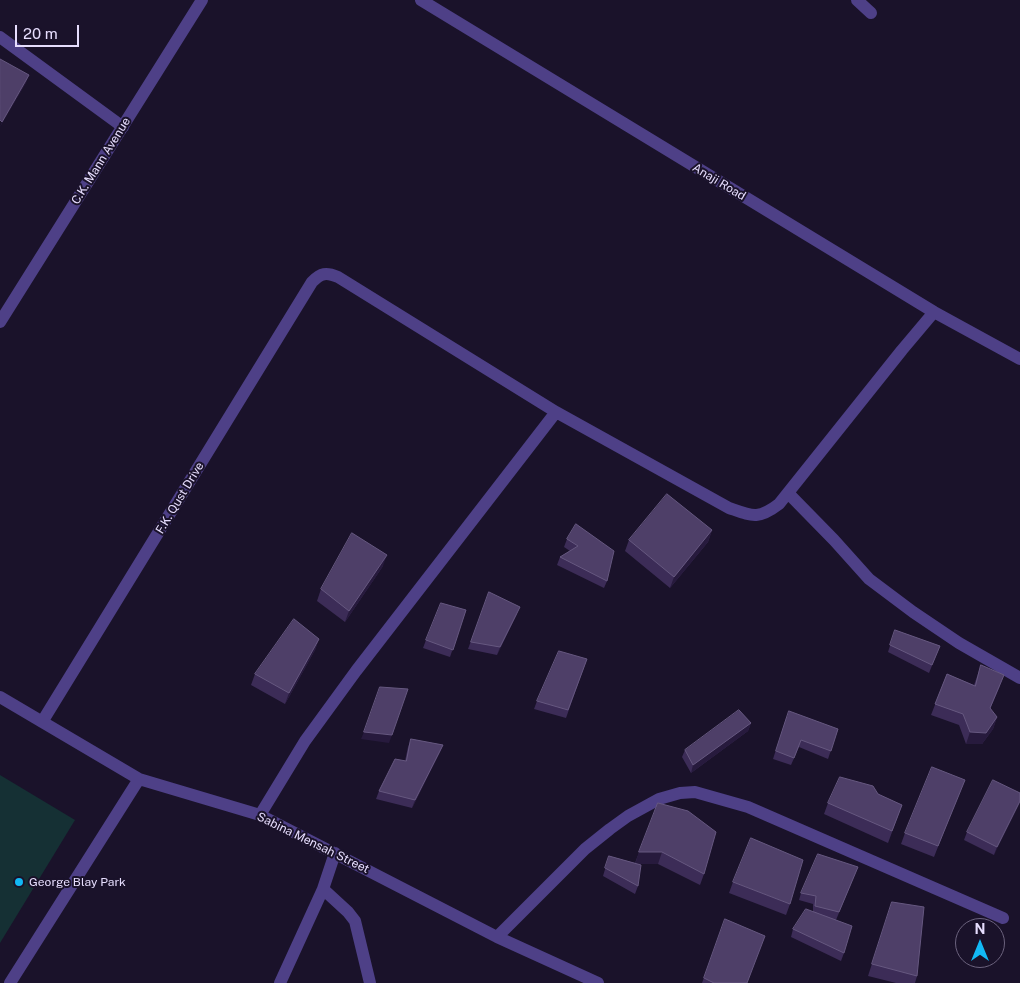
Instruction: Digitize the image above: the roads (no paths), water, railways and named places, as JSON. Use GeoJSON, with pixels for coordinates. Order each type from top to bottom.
{"type":"FeatureCollection","features":[{"type":"Feature","properties":{"kind":"street","name":"C.K. Mann Avenue"},"geometry":{"type":"LineString","coordinates":[[0,322],[202,0]]}},
{"type":"Feature","properties":{"kind":"street","name":"Anaji Road"},"geometry":{"type":"LineString","coordinates":[[421,0],[934,312],[1020,359]]}},
{"type":"Feature","properties":{"kind":"street"},"geometry":{"type":"LineString","coordinates":[[857,0],[871,13]]}},
{"type":"Feature","properties":{"kind":"street"},"geometry":{"type":"LineString","coordinates":[[0,37],[123,127]]}},
{"type":"Feature","properties":{"kind":"street","name":"F.K. Qust Drive"},"geometry":{"type":"LineString","coordinates":[[42,722],[312,282],[319,274],[328,273],[338,277],[556,412]]}},
{"type":"Feature","properties":{"kind":"street"},"geometry":{"type":"LineString","coordinates":[[260,815],[305,742],[356,671],[556,412],[729,508],[746,514],[768,513],[779,504],[934,312]]}},
{"type":"Feature","properties":{"kind":"street"},"geometry":{"type":"LineString","coordinates":[[788,493],[869,579],[913,612],[1020,678]]}},
{"type":"Feature","properties":{"kind":"street","name":"Sabina Mensah Street"},"geometry":{"type":"LineString","coordinates":[[0,697],[139,779],[260,815],[497,937],[598,983]]}},
{"type":"Feature","properties":{"kind":"street"},"geometry":{"type":"LineString","coordinates":[[10,983],[139,779]]}},
{"type":"Feature","properties":{"kind":"street"},"geometry":{"type":"LineString","coordinates":[[497,937],[585,848],[628,816],[659,798],[680,792],[695,792],[748,807],[1004,918]]}},
{"type":"Feature","properties":{"kind":"street"},"geometry":{"type":"LineString","coordinates":[[280,983],[323,889],[335,853]]}},
{"type":"Feature","properties":{"kind":"street"},"geometry":{"type":"LineString","coordinates":[[323,889],[355,921],[370,983]]}},
{"type":"Feature","properties":{"kind":"place","name":"George Blay Park"},"geometry":{"type":"Point","coordinates":[19,882]}}]}
